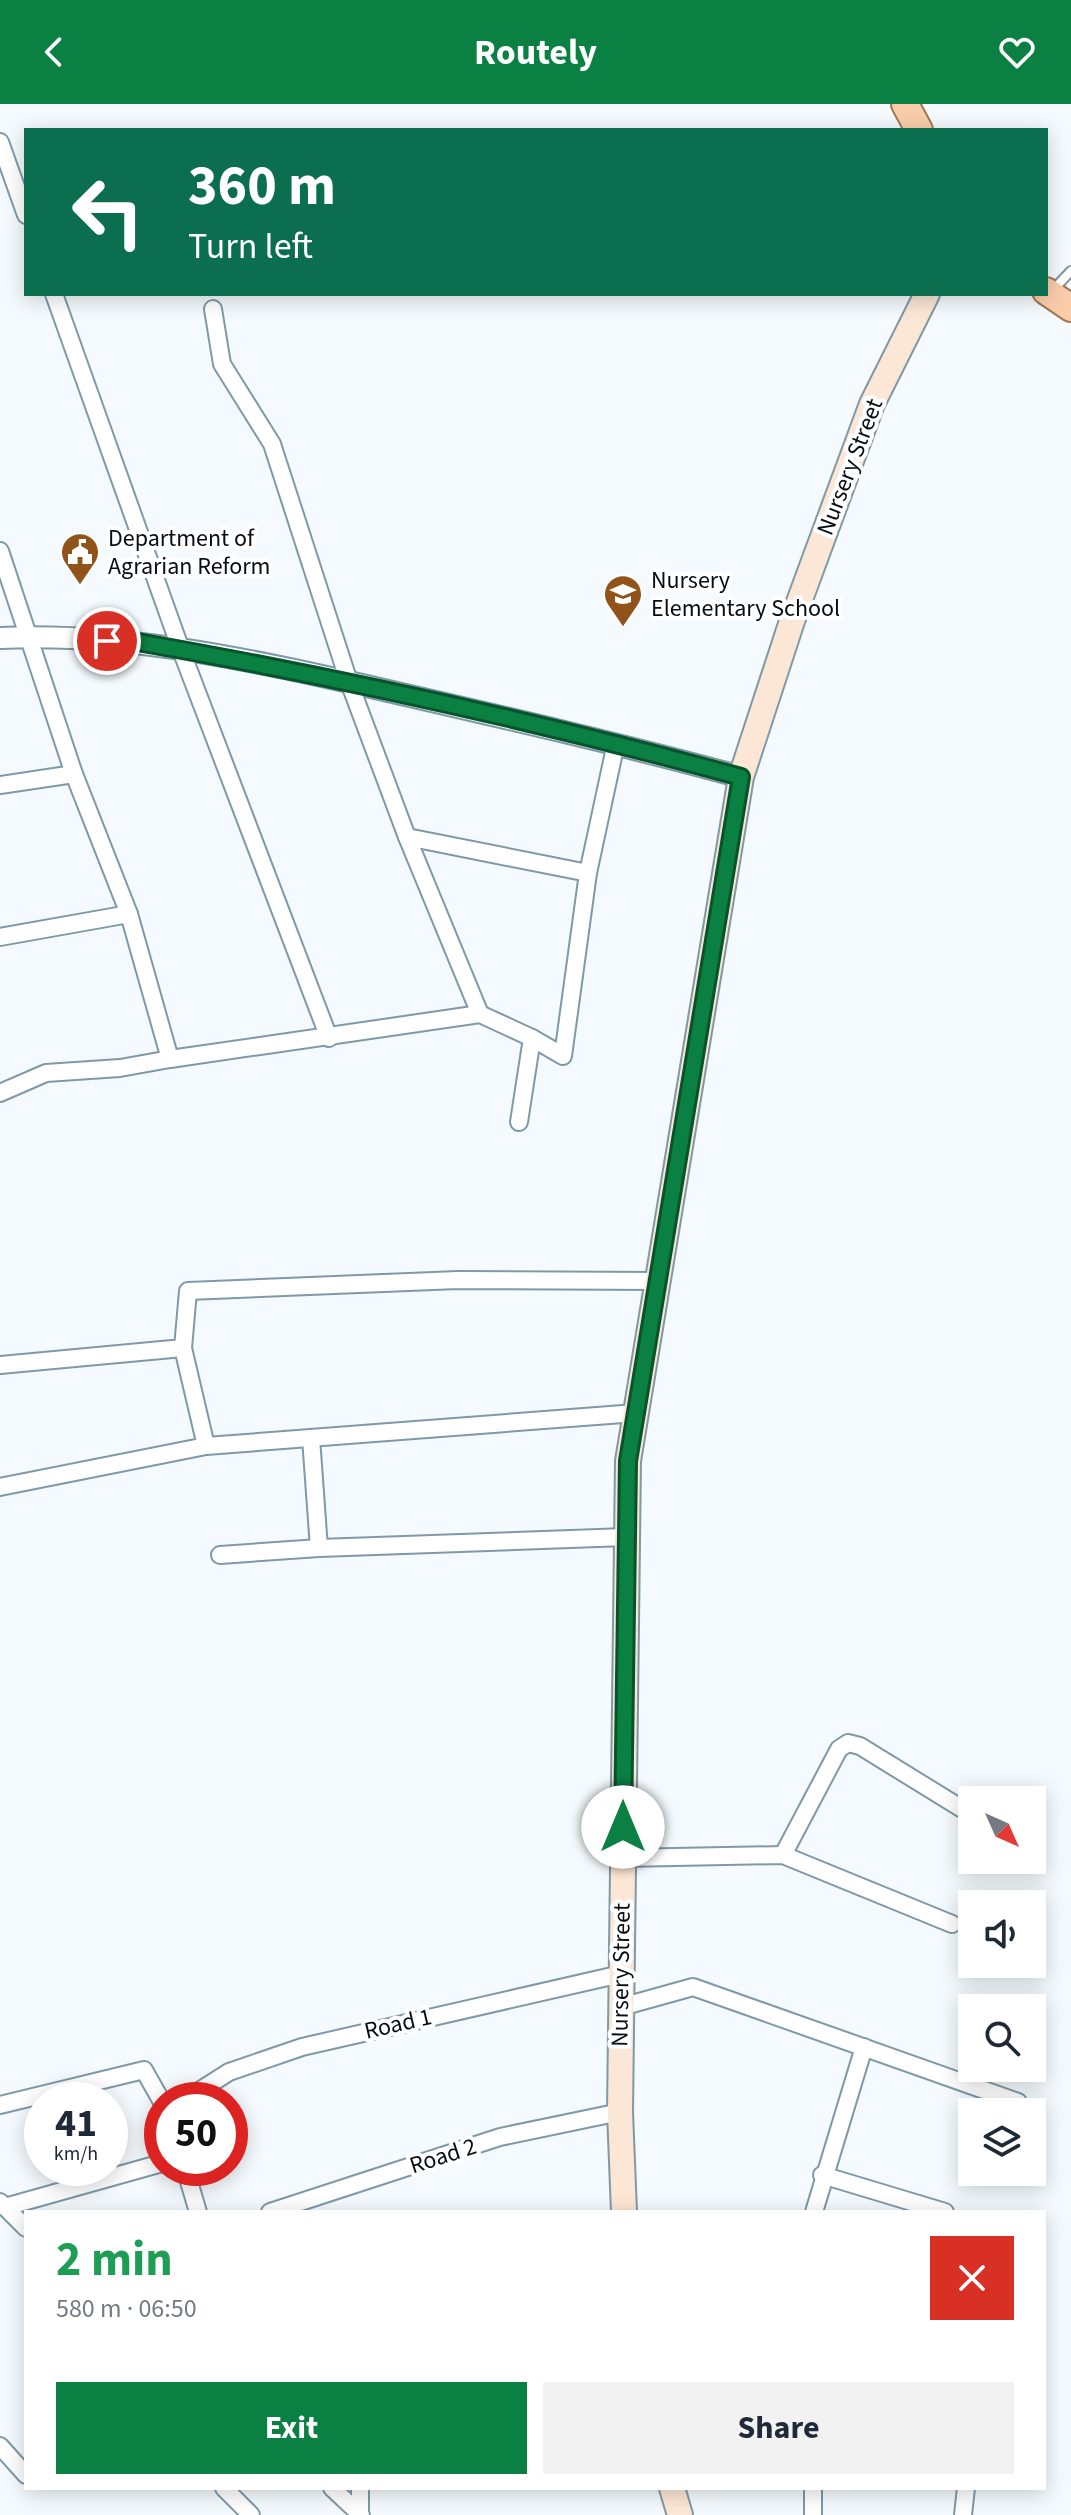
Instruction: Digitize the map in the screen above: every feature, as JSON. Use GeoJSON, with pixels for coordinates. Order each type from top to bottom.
{"type":"FeatureCollection","features":[{"type":"Feature","properties":{"kind":"main road"},"geometry":{"type":"LineString","coordinates":[[905,104],[918,128]]}},
{"type":"Feature","properties":{"kind":"main road","name":"Nursery Street"},"geometry":{"type":"LineString","coordinates":[[624,2210],[620,2112],[628,1461],[741,777],[792,621],[872,404],[926,296]]}},
{"type":"Feature","properties":{"kind":"main road"},"geometry":{"type":"LineString","coordinates":[[673,2490],[680,2515]]}},
{"type":"Feature","properties":{"kind":"street"},"geometry":{"type":"LineString","coordinates":[[0,142],[24,209]]}},
{"type":"Feature","properties":{"kind":"street"},"geometry":{"type":"LineString","coordinates":[[55,296],[181,650],[329,1038]]}},
{"type":"Feature","properties":{"kind":"street"},"geometry":{"type":"LineString","coordinates":[[213,309],[222,364],[272,444],[349,682],[407,837],[480,1014]]}},
{"type":"Feature","properties":{"kind":"street"},"geometry":{"type":"LineString","coordinates":[[0,551],[74,774],[129,914],[170,1059]]}},
{"type":"Feature","properties":{"kind":"street"},"geometry":{"type":"LineString","coordinates":[[0,638],[132,641],[181,650],[349,682],[616,743],[741,777]]}},
{"type":"Feature","properties":{"kind":"street"},"geometry":{"type":"LineString","coordinates":[[0,1093],[46,1073],[120,1068],[480,1014],[563,1056],[588,873],[616,743]]}},
{"type":"Feature","properties":{"kind":"street"},"geometry":{"type":"LineString","coordinates":[[0,785],[74,774]]}},
{"type":"Feature","properties":{"kind":"street"},"geometry":{"type":"LineString","coordinates":[[407,837],[588,873]]}},
{"type":"Feature","properties":{"kind":"street"},"geometry":{"type":"LineString","coordinates":[[0,937],[129,914]]}},
{"type":"Feature","properties":{"kind":"street"},"geometry":{"type":"LineString","coordinates":[[519,1122],[532,1038]]}},
{"type":"Feature","properties":{"kind":"street"},"geometry":{"type":"LineString","coordinates":[[206,1446],[183,1348],[188,1291],[458,1280],[658,1281]]}},
{"type":"Feature","properties":{"kind":"street"},"geometry":{"type":"LineString","coordinates":[[0,1365],[183,1348]]}},
{"type":"Feature","properties":{"kind":"street"},"geometry":{"type":"LineString","coordinates":[[0,1487],[206,1446],[636,1413]]}},
{"type":"Feature","properties":{"kind":"street"},"geometry":{"type":"LineString","coordinates":[[311,1438],[319,1548]]}},
{"type":"Feature","properties":{"kind":"street"},"geometry":{"type":"LineString","coordinates":[[220,1555],[319,1548],[626,1537]]}},
{"type":"Feature","properties":{"kind":"street"},"geometry":{"type":"LineString","coordinates":[[783,1855],[839,1749],[848,1743],[860,1746],[958,1806]]}},
{"type":"Feature","properties":{"kind":"street"},"geometry":{"type":"LineString","coordinates":[[623,1858],[783,1855],[952,1924]]}},
{"type":"Feature","properties":{"kind":"street","name":"Road 1"},"geometry":{"type":"LineString","coordinates":[[213,2082],[229,2072],[302,2047],[621,1974]]}},
{"type":"Feature","properties":{"kind":"street"},"geometry":{"type":"LineString","coordinates":[[621,2007],[693,1987],[1007,2098]]}},
{"type":"Feature","properties":{"kind":"street"},"geometry":{"type":"LineString","coordinates":[[814,2210],[822,2175],[864,2047]]}},
{"type":"Feature","properties":{"kind":"street"},"geometry":{"type":"LineString","coordinates":[[0,2105],[144,2070],[151,2082]]}},
{"type":"Feature","properties":{"kind":"street","name":"Road 2"},"geometry":{"type":"LineString","coordinates":[[276,2210],[500,2137],[620,2112]]}},
{"type":"Feature","properties":{"kind":"street"},"geometry":{"type":"LineString","coordinates":[[2,2205],[144,2168]]}},
{"type":"Feature","properties":{"kind":"street"},"geometry":{"type":"LineString","coordinates":[[822,2175],[938,2210]]}},
{"type":"Feature","properties":{"kind":"street"},"geometry":{"type":"LineString","coordinates":[[190,2186],[197,2210]]}},
{"type":"Feature","properties":{"kind":"street"},"geometry":{"type":"LineString","coordinates":[[2,2205],[24,2226]]}},
{"type":"Feature","properties":{"kind":"street"},"geometry":{"type":"LineString","coordinates":[[0,2446],[24,2473]]}},
{"type":"Feature","properties":{"kind":"street"},"geometry":{"type":"LineString","coordinates":[[226,2490],[251,2515]]}},
{"type":"Feature","properties":{"kind":"street"},"geometry":{"type":"LineString","coordinates":[[334,2490],[361,2513]]}},
{"type":"Feature","properties":{"kind":"street"},"geometry":{"type":"LineString","coordinates":[[360,2490],[361,2513]]}},
{"type":"Feature","properties":{"kind":"street"},"geometry":{"type":"LineString","coordinates":[[813,2490],[813,2515]]}},
{"type":"Feature","properties":{"kind":"street"},"geometry":{"type":"LineString","coordinates":[[963,2515],[966,2490]]}},
{"type":"Feature","properties":{"kind":"lane"},"geometry":{"type":"LineString","coordinates":[[1055,297],[1071,271]]}},
{"type":"Feature","properties":{"kind":"place","name":"Department of Agrarian Reform"},"geometry":{"type":"Point","coordinates":[80,586]}},
{"type":"Feature","properties":{"kind":"place","name":"Nursery Elementary School"},"geometry":{"type":"Point","coordinates":[623,628]}},
{"type":"Feature","properties":{"kind":"route"},"geometry":{"type":"LineString","coordinates":[[107,641],[132,641],[303,671],[616,743],[741,777],[628,1461],[623,1827]]}}]}
